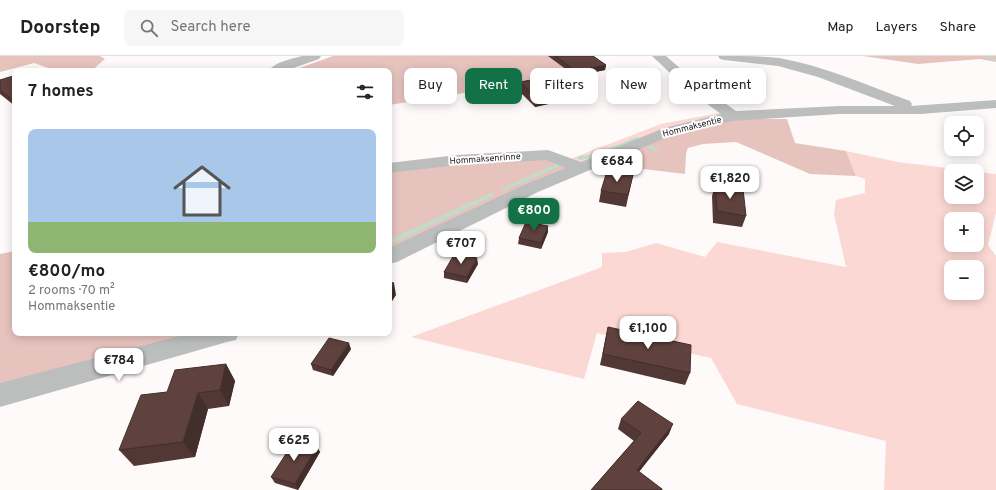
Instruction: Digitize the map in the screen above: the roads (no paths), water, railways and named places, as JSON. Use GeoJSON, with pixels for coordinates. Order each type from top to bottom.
{"type":"FeatureCollection","features":[{"type":"Feature","properties":{"kind":"street"},"geometry":{"type":"LineString","coordinates":[[280,68],[315,56]]}},
{"type":"Feature","properties":{"kind":"street"},"geometry":{"type":"LineString","coordinates":[[658,56],[694,87],[733,116]]}},
{"type":"Feature","properties":{"kind":"street"},"geometry":{"type":"LineString","coordinates":[[724,56],[779,62],[816,72],[920,110]]}},
{"type":"Feature","properties":{"kind":"street","name":"Hommaksentie"},"geometry":{"type":"LineString","coordinates":[[392,256],[510,198],[670,131],[733,116],[839,110],[920,110],[996,104]]}},
{"type":"Feature","properties":{"kind":"street","name":"Hommaksenrinne"},"geometry":{"type":"LineString","coordinates":[[392,168],[457,160],[548,155],[579,168]]}},
{"type":"Feature","properties":{"kind":"street"},"geometry":{"type":"LineString","coordinates":[[2,397],[216,336]]}},
{"type":"Feature","properties":{"kind":"waterway"},"geometry":{"type":"LineString","coordinates":[[984,56],[996,60]]}},
{"type":"Feature","properties":{"kind":"waterway"},"geometry":{"type":"LineString","coordinates":[[580,158],[593,156],[637,139],[656,150]]}},
{"type":"Feature","properties":{"kind":"waterway"},"geometry":{"type":"LineString","coordinates":[[503,189],[558,165]]}},
{"type":"Feature","properties":{"kind":"waterway"},"geometry":{"type":"LineString","coordinates":[[392,242],[491,195]]}}]}
